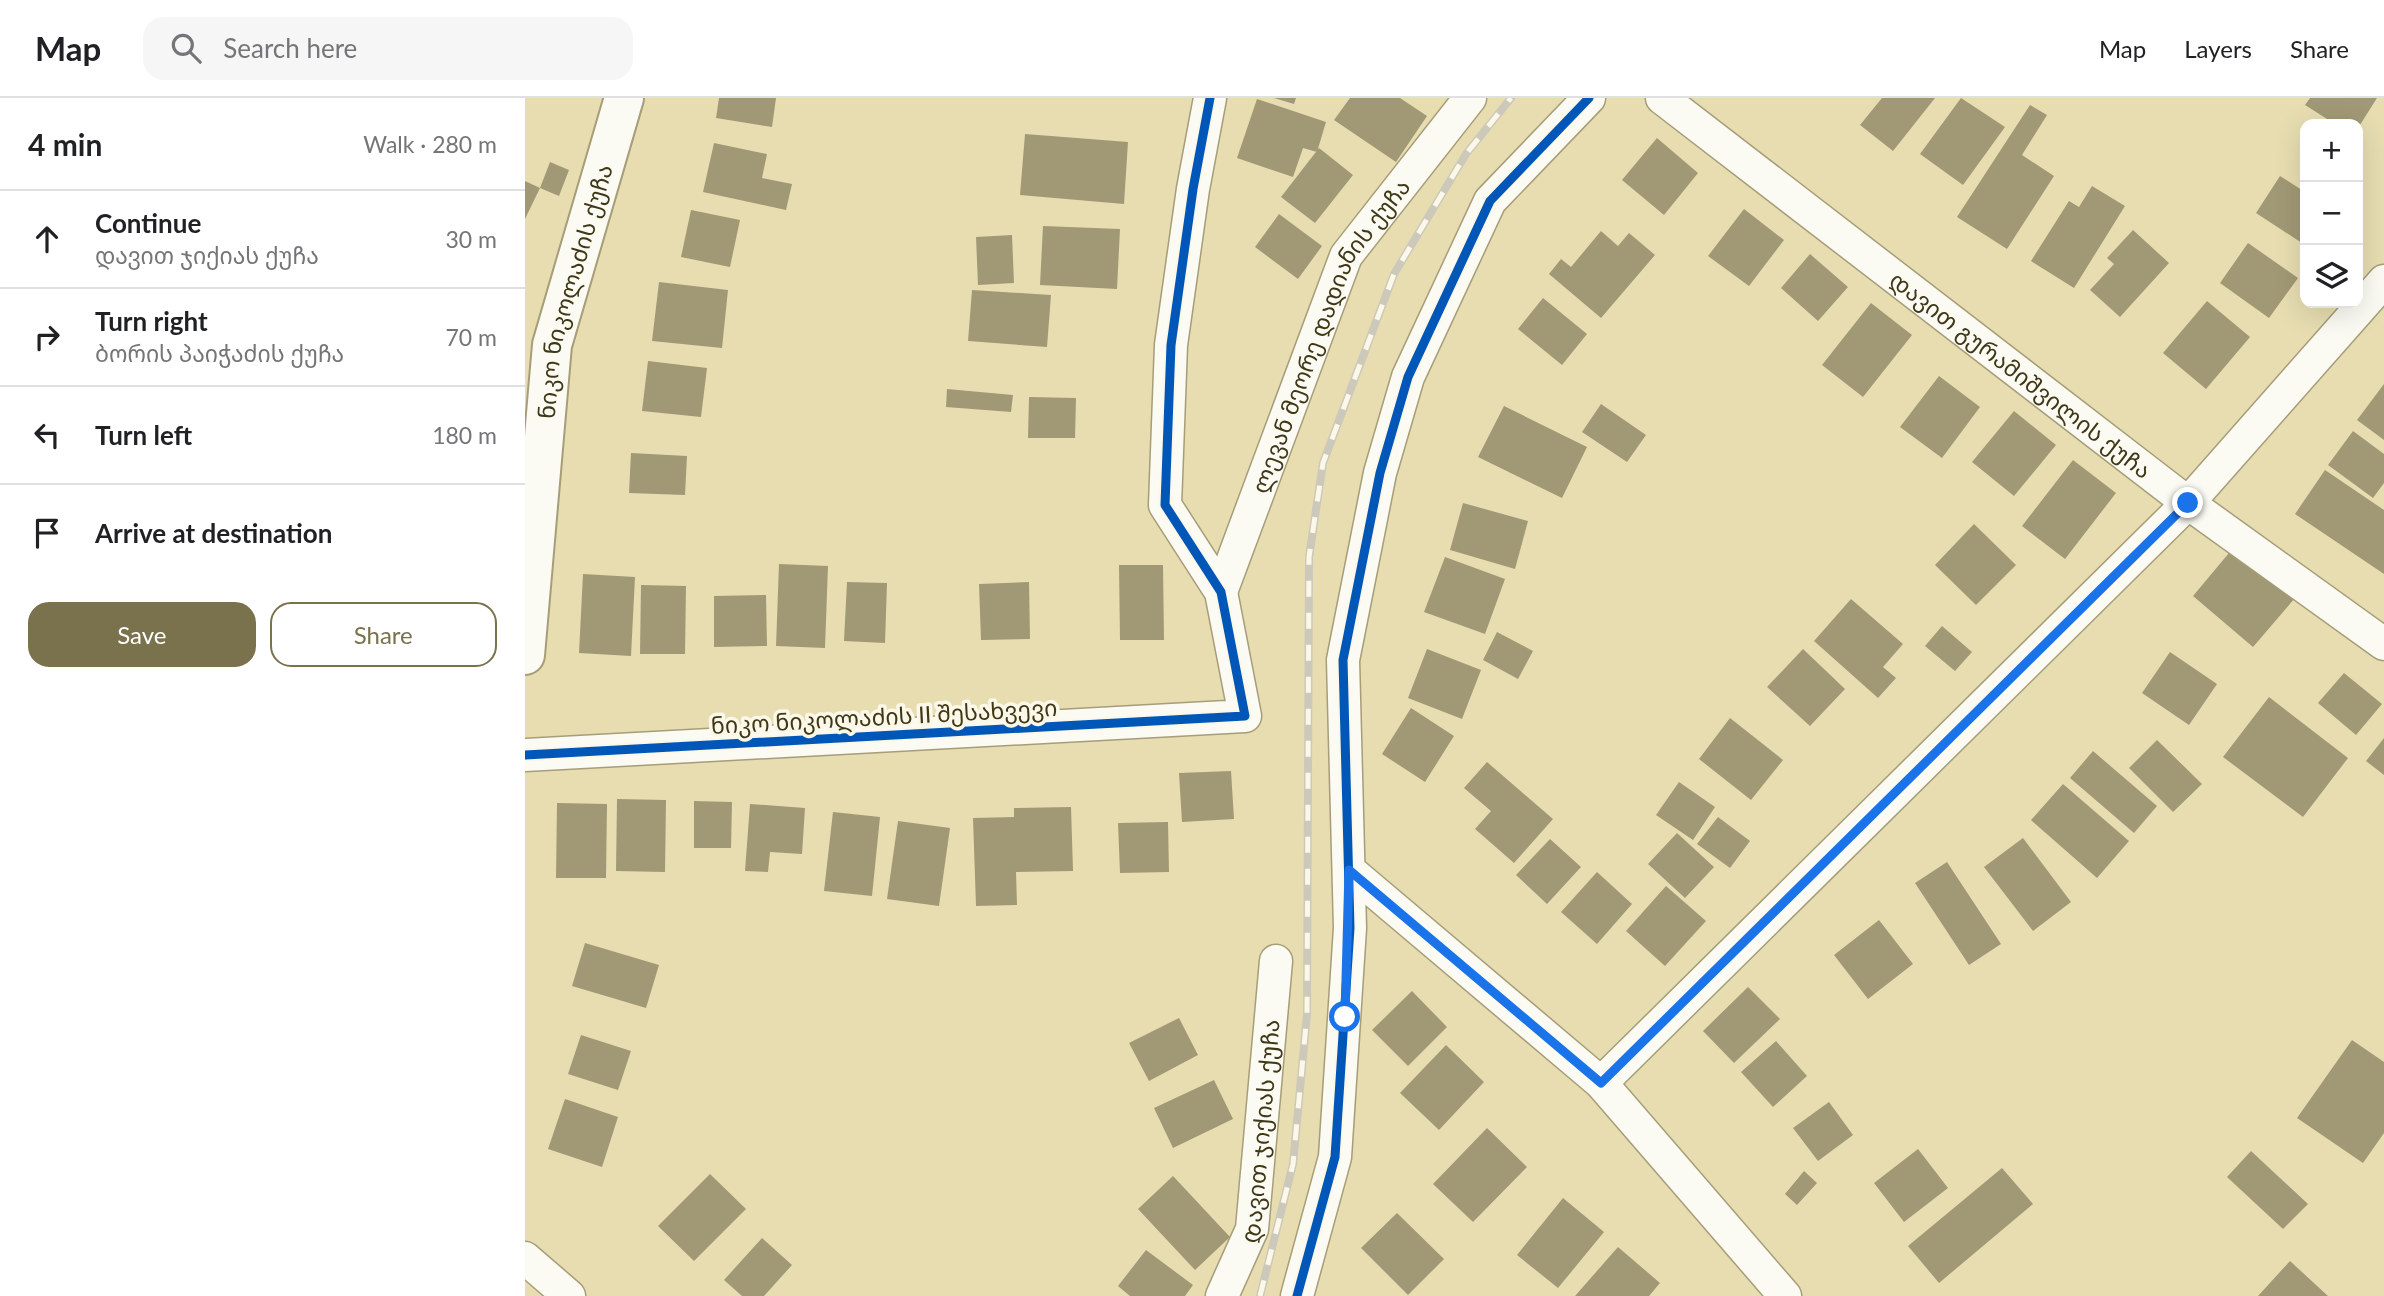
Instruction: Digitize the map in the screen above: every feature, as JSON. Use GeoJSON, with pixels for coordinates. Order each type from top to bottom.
{"type":"FeatureCollection","features":[{"type":"Feature","properties":{"kind":"street","name":"ნიკო ნიკოლაძის ქუჩა"},"geometry":{"type":"LineString","coordinates":[[525,655],[552,345],[624,98]]}},
{"type":"Feature","properties":{"kind":"street"},"geometry":{"type":"LineString","coordinates":[[1210,98],[1193,190],[1171,345],[1165,505],[1221,592]]}},
{"type":"Feature","properties":{"kind":"street","name":"ლევან მეორე დადიანის ქუჩა"},"geometry":{"type":"LineString","coordinates":[[1221,592],[1346,256],[1470,98]]}},
{"type":"Feature","properties":{"kind":"street"},"geometry":{"type":"LineString","coordinates":[[1297,1296],[1335,1157],[1350,928],[1343,660],[1380,473],[1408,377],[1490,201],[1589,98]]}},
{"type":"Feature","properties":{"kind":"street","name":"დავით გურამიშვილის ქუჩა"},"geometry":{"type":"LineString","coordinates":[[1662,98],[2188,503],[2384,644]]}},
{"type":"Feature","properties":{"kind":"street"},"geometry":{"type":"LineString","coordinates":[[1601,1083],[2188,503],[2384,281]]}},
{"type":"Feature","properties":{"kind":"street","name":"ნიკო ნიკოლაძის II შესახვევი"},"geometry":{"type":"LineString","coordinates":[[525,755],[1245,716],[1221,592]]}},
{"type":"Feature","properties":{"kind":"street"},"geometry":{"type":"LineString","coordinates":[[1349,870],[1601,1083],[1785,1296]]}},
{"type":"Feature","properties":{"kind":"street","name":"დავით ჯიქიას ქუჩა"},"geometry":{"type":"LineString","coordinates":[[1222,1296],[1252,1229],[1276,961]]}},
{"type":"Feature","properties":{"kind":"street"},"geometry":{"type":"LineString","coordinates":[[525,1258],[569,1296]]}},
{"type":"Feature","properties":{"kind":"building"},"geometry":{"type":"Polygon","coordinates":[[[719,98],[776,98],[772,127],[716,118],[719,98]]]}},
{"type":"Feature","properties":{"kind":"building"},"geometry":{"type":"Polygon","coordinates":[[[1274,98],[1296,98],[1294,104],[1274,98]]]}},
{"type":"Feature","properties":{"kind":"building"},"geometry":{"type":"Polygon","coordinates":[[[1350,98],[1400,98],[1427,116],[1396,162],[1334,120],[1350,98]]]}},
{"type":"Feature","properties":{"kind":"building"},"geometry":{"type":"Polygon","coordinates":[[[1882,98],[1935,98],[1893,151],[1860,125],[1882,98]]]}},
{"type":"Feature","properties":{"kind":"building"},"geometry":{"type":"Polygon","coordinates":[[[1961,98],[2005,127],[1963,185],[1920,154],[1961,98]]]}},
{"type":"Feature","properties":{"kind":"building"},"geometry":{"type":"Polygon","coordinates":[[[2310,98],[2377,98],[2363,120],[2327,119],[2305,105],[2310,98]]]}},
{"type":"Feature","properties":{"kind":"building"},"geometry":{"type":"Polygon","coordinates":[[[1257,99],[1326,122],[1317,152],[1303,148],[1293,177],[1237,158],[1257,99]]]}},
{"type":"Feature","properties":{"kind":"building"},"geometry":{"type":"Polygon","coordinates":[[[2030,105],[2047,115],[2022,155],[2054,176],[2007,249],[1957,217],[2030,105]]]}},
{"type":"Feature","properties":{"kind":"building"},"geometry":{"type":"Polygon","coordinates":[[[1025,134],[1128,142],[1124,204],[1020,195],[1025,134]]]}},
{"type":"Feature","properties":{"kind":"building"},"geometry":{"type":"Polygon","coordinates":[[[1657,138],[1698,173],[1664,215],[1622,180],[1657,138]]]}},
{"type":"Feature","properties":{"kind":"building"},"geometry":{"type":"Polygon","coordinates":[[[714,143],[767,154],[762,178],[792,184],[786,210],[703,192],[714,143]]]}},
{"type":"Feature","properties":{"kind":"building"},"geometry":{"type":"Polygon","coordinates":[[[1319,148],[1353,175],[1315,223],[1281,197],[1319,148]]]}},
{"type":"Feature","properties":{"kind":"building"},"geometry":{"type":"Polygon","coordinates":[[[550,162],[569,170],[559,196],[540,188],[550,162]]]}},
{"type":"Feature","properties":{"kind":"building"},"geometry":{"type":"Polygon","coordinates":[[[2280,176],[2300,189],[2300,242],[2256,213],[2280,176]]]}},
{"type":"Feature","properties":{"kind":"building"},"geometry":{"type":"Polygon","coordinates":[[[525,181],[540,188],[525,219],[525,181]]]}},
{"type":"Feature","properties":{"kind":"building"},"geometry":{"type":"Polygon","coordinates":[[[2092,186],[2125,206],[2074,288],[2031,261],[2069,201],[2079,207],[2092,186]]]}},
{"type":"Feature","properties":{"kind":"building"},"geometry":{"type":"Polygon","coordinates":[[[1744,209],[1784,240],[1749,286],[1708,256],[1744,209]]]}},
{"type":"Feature","properties":{"kind":"building"},"geometry":{"type":"Polygon","coordinates":[[[691,210],[740,220],[730,267],[681,257],[691,210]]]}},
{"type":"Feature","properties":{"kind":"building"},"geometry":{"type":"Polygon","coordinates":[[[1279,214],[1322,246],[1298,279],[1255,247],[1279,214]]]}},
{"type":"Feature","properties":{"kind":"building"},"geometry":{"type":"Polygon","coordinates":[[[1043,226],[1120,229],[1117,289],[1040,285],[1043,226]]]}},
{"type":"Feature","properties":{"kind":"building"},"geometry":{"type":"Polygon","coordinates":[[[2133,230],[2169,263],[2120,317],[2090,290],[2114,264],[2107,258],[2133,230]]]}},
{"type":"Feature","properties":{"kind":"building"},"geometry":{"type":"Polygon","coordinates":[[[1601,231],[1618,246],[1629,233],[1655,255],[1601,318],[1549,274],[1561,259],[1571,267],[1601,231]]]}},
{"type":"Feature","properties":{"kind":"building"},"geometry":{"type":"Polygon","coordinates":[[[1012,235],[1014,283],[978,285],[976,237],[1012,235]]]}},
{"type":"Feature","properties":{"kind":"building"},"geometry":{"type":"Polygon","coordinates":[[[2248,243],[2298,278],[2269,318],[2220,283],[2248,243]]]}},
{"type":"Feature","properties":{"kind":"building"},"geometry":{"type":"Polygon","coordinates":[[[1810,254],[1848,287],[1818,321],[1781,288],[1810,254]]]}},
{"type":"Feature","properties":{"kind":"building"},"geometry":{"type":"Polygon","coordinates":[[[659,282],[728,290],[722,348],[652,341],[659,282]]]}},
{"type":"Feature","properties":{"kind":"building"},"geometry":{"type":"Polygon","coordinates":[[[972,290],[1051,295],[1047,347],[968,341],[972,290]]]}},
{"type":"Feature","properties":{"kind":"building"},"geometry":{"type":"Polygon","coordinates":[[[1543,298],[1587,334],[1562,365],[1518,329],[1543,298]]]}},
{"type":"Feature","properties":{"kind":"building"},"geometry":{"type":"Polygon","coordinates":[[[2207,301],[2250,337],[2206,389],[2163,353],[2207,301]]]}},
{"type":"Feature","properties":{"kind":"building"},"geometry":{"type":"Polygon","coordinates":[[[1871,303],[1912,335],[1863,397],[1822,365],[1871,303]]]}},
{"type":"Feature","properties":{"kind":"building"},"geometry":{"type":"Polygon","coordinates":[[[648,361],[707,368],[701,417],[642,411],[648,361]]]}},
{"type":"Feature","properties":{"kind":"building"},"geometry":{"type":"Polygon","coordinates":[[[1939,376],[1980,407],[1942,458],[1900,427],[1939,376]]]}},
{"type":"Feature","properties":{"kind":"building"},"geometry":{"type":"Polygon","coordinates":[[[2384,384],[2384,440],[2357,420],[2384,384]]]}},
{"type":"Feature","properties":{"kind":"building"},"geometry":{"type":"Polygon","coordinates":[[[947,389],[1013,395],[1011,412],[946,407],[947,389]]]}},
{"type":"Feature","properties":{"kind":"building"},"geometry":{"type":"Polygon","coordinates":[[[1029,397],[1076,398],[1075,438],[1028,438],[1029,397]]]}},
{"type":"Feature","properties":{"kind":"building"},"geometry":{"type":"Polygon","coordinates":[[[1601,404],[1646,435],[1627,462],[1582,432],[1601,404]]]}},
{"type":"Feature","properties":{"kind":"building"},"geometry":{"type":"Polygon","coordinates":[[[1504,406],[1587,447],[1562,498],[1478,457],[1504,406]]]}},
{"type":"Feature","properties":{"kind":"building"},"geometry":{"type":"Polygon","coordinates":[[[2014,411],[2056,445],[2014,496],[1972,462],[2014,411]]]}},
{"type":"Feature","properties":{"kind":"building"},"geometry":{"type":"Polygon","coordinates":[[[2353,431],[2384,454],[2384,483],[2373,498],[2328,465],[2353,431]]]}},
{"type":"Feature","properties":{"kind":"building"},"geometry":{"type":"Polygon","coordinates":[[[631,453],[687,456],[685,495],[629,493],[631,453]]]}},
{"type":"Feature","properties":{"kind":"building"},"geometry":{"type":"Polygon","coordinates":[[[2073,460],[2116,493],[2065,559],[2022,526],[2073,460]]]}},
{"type":"Feature","properties":{"kind":"building"},"geometry":{"type":"Polygon","coordinates":[[[2325,470],[2384,510],[2384,574],[2295,514],[2325,470]]]}},
{"type":"Feature","properties":{"kind":"building"},"geometry":{"type":"Polygon","coordinates":[[[1463,503],[1528,521],[1515,569],[1450,550],[1463,503]]]}},
{"type":"Feature","properties":{"kind":"building"},"geometry":{"type":"Polygon","coordinates":[[[1974,524],[2016,565],[1976,605],[1935,565],[1974,524]]]}},
{"type":"Feature","properties":{"kind":"building"},"geometry":{"type":"Polygon","coordinates":[[[2234,547],[2295,598],[2253,647],[2193,596],[2234,547]]]}},
{"type":"Feature","properties":{"kind":"building"},"geometry":{"type":"Polygon","coordinates":[[[1445,557],[1505,579],[1485,634],[1424,612],[1445,557]]]}},
{"type":"Feature","properties":{"kind":"building"},"geometry":{"type":"Polygon","coordinates":[[[779,564],[828,566],[825,648],[776,646],[779,564]]]}},
{"type":"Feature","properties":{"kind":"building"},"geometry":{"type":"Polygon","coordinates":[[[1119,565],[1163,565],[1164,640],[1120,640],[1119,565]]]}},
{"type":"Feature","properties":{"kind":"building"},"geometry":{"type":"Polygon","coordinates":[[[583,574],[635,577],[631,656],[579,653],[583,574]]]}},
{"type":"Feature","properties":{"kind":"building"},"geometry":{"type":"Polygon","coordinates":[[[847,582],[887,583],[885,643],[844,641],[847,582]]]}},
{"type":"Feature","properties":{"kind":"building"},"geometry":{"type":"Polygon","coordinates":[[[1029,582],[1030,639],[981,640],[979,584],[1029,582]]]}},
{"type":"Feature","properties":{"kind":"building"},"geometry":{"type":"Polygon","coordinates":[[[641,585],[686,586],[685,654],[640,654],[641,585]]]}},
{"type":"Feature","properties":{"kind":"building"},"geometry":{"type":"Polygon","coordinates":[[[766,595],[767,646],[714,647],[714,596],[766,595]]]}},
{"type":"Feature","properties":{"kind":"building"},"geometry":{"type":"Polygon","coordinates":[[[1851,599],[1903,644],[1883,667],[1896,678],[1878,698],[1814,641],[1851,599]]]}},
{"type":"Feature","properties":{"kind":"building"},"geometry":{"type":"Polygon","coordinates":[[[1942,626],[1972,652],[1955,671],[1925,646],[1942,626]]]}},
{"type":"Feature","properties":{"kind":"building"},"geometry":{"type":"Polygon","coordinates":[[[1497,632],[1533,651],[1518,679],[1483,660],[1497,632]]]}},
{"type":"Feature","properties":{"kind":"building"},"geometry":{"type":"Polygon","coordinates":[[[1427,649],[1481,670],[1462,719],[1408,698],[1427,649]]]}},
{"type":"Feature","properties":{"kind":"building"},"geometry":{"type":"Polygon","coordinates":[[[1803,649],[1845,689],[1810,726],[1767,687],[1803,649]]]}},
{"type":"Feature","properties":{"kind":"building"},"geometry":{"type":"Polygon","coordinates":[[[2170,652],[2217,684],[2189,725],[2142,693],[2170,652]]]}},
{"type":"Feature","properties":{"kind":"building"},"geometry":{"type":"Polygon","coordinates":[[[2344,673],[2382,704],[2356,735],[2318,703],[2344,673]]]}},
{"type":"Feature","properties":{"kind":"building"},"geometry":{"type":"Polygon","coordinates":[[[2269,697],[2348,758],[2303,817],[2223,757],[2269,697]]]}},
{"type":"Feature","properties":{"kind":"building"},"geometry":{"type":"Polygon","coordinates":[[[1411,708],[1454,736],[1425,782],[1382,754],[1411,708]]]}},
{"type":"Feature","properties":{"kind":"building"},"geometry":{"type":"Polygon","coordinates":[[[1730,718],[1783,760],[1751,800],[1699,759],[1730,718]]]}},
{"type":"Feature","properties":{"kind":"building"},"geometry":{"type":"Polygon","coordinates":[[[2384,738],[2384,775],[2366,761],[2384,738]]]}},
{"type":"Feature","properties":{"kind":"building"},"geometry":{"type":"Polygon","coordinates":[[[2157,740],[2202,784],[2173,812],[2129,768],[2157,740]]]}},
{"type":"Feature","properties":{"kind":"building"},"geometry":{"type":"Polygon","coordinates":[[[2093,751],[2157,806],[2134,833],[2070,778],[2093,751]]]}},
{"type":"Feature","properties":{"kind":"building"},"geometry":{"type":"Polygon","coordinates":[[[1487,762],[1553,819],[1514,863],[1475,829],[1491,811],[1464,788],[1487,762]]]}},
{"type":"Feature","properties":{"kind":"building"},"geometry":{"type":"Polygon","coordinates":[[[1231,771],[1234,819],[1182,822],[1179,773],[1231,771]]]}},
{"type":"Feature","properties":{"kind":"building"},"geometry":{"type":"Polygon","coordinates":[[[1679,782],[1715,807],[1693,840],[1656,815],[1679,782]]]}},
{"type":"Feature","properties":{"kind":"building"},"geometry":{"type":"Polygon","coordinates":[[[2063,784],[2129,841],[2097,878],[2031,820],[2063,784]]]}},
{"type":"Feature","properties":{"kind":"building"},"geometry":{"type":"Polygon","coordinates":[[[617,799],[666,800],[665,872],[616,871],[617,799]]]}},
{"type":"Feature","properties":{"kind":"building"},"geometry":{"type":"Polygon","coordinates":[[[694,801],[732,802],[731,848],[694,848],[694,801]]]}},
{"type":"Feature","properties":{"kind":"building"},"geometry":{"type":"Polygon","coordinates":[[[557,803],[607,804],[606,878],[556,878],[557,803]]]}},
{"type":"Feature","properties":{"kind":"building"},"geometry":{"type":"Polygon","coordinates":[[[750,804],[805,808],[802,854],[770,852],[768,872],[745,871],[750,804]]]}},
{"type":"Feature","properties":{"kind":"building"},"geometry":{"type":"Polygon","coordinates":[[[1071,807],[1073,871],[1016,872],[1017,905],[976,906],[973,818],[1014,817],[1014,808],[1071,807]]]}},
{"type":"Feature","properties":{"kind":"building"},"geometry":{"type":"Polygon","coordinates":[[[833,812],[880,817],[872,896],[824,891],[833,812]]]}},
{"type":"Feature","properties":{"kind":"building"},"geometry":{"type":"Polygon","coordinates":[[[1718,817],[1750,841],[1730,868],[1697,844],[1718,817]]]}},
{"type":"Feature","properties":{"kind":"building"},"geometry":{"type":"Polygon","coordinates":[[[898,821],[950,828],[939,906],[887,899],[898,821]]]}},
{"type":"Feature","properties":{"kind":"building"},"geometry":{"type":"Polygon","coordinates":[[[1168,822],[1169,872],[1120,873],[1118,823],[1168,822]]]}},
{"type":"Feature","properties":{"kind":"building"},"geometry":{"type":"Polygon","coordinates":[[[1677,833],[1714,867],[1685,898],[1648,864],[1677,833]]]}},
{"type":"Feature","properties":{"kind":"building"},"geometry":{"type":"Polygon","coordinates":[[[2023,838],[2071,902],[2033,931],[1984,867],[2023,838]]]}},
{"type":"Feature","properties":{"kind":"building"},"geometry":{"type":"Polygon","coordinates":[[[1550,839],[1581,867],[1547,904],[1516,875],[1550,839]]]}},
{"type":"Feature","properties":{"kind":"building"},"geometry":{"type":"Polygon","coordinates":[[[1947,862],[2001,944],[1969,965],[1915,883],[1947,862]]]}},
{"type":"Feature","properties":{"kind":"building"},"geometry":{"type":"Polygon","coordinates":[[[1597,872],[1632,904],[1597,944],[1561,912],[1597,872]]]}},
{"type":"Feature","properties":{"kind":"building"},"geometry":{"type":"Polygon","coordinates":[[[1666,886],[1706,921],[1665,966],[1626,931],[1666,886]]]}},
{"type":"Feature","properties":{"kind":"building"},"geometry":{"type":"Polygon","coordinates":[[[1879,920],[1913,964],[1868,999],[1834,955],[1879,920]]]}},
{"type":"Feature","properties":{"kind":"building"},"geometry":{"type":"Polygon","coordinates":[[[585,943],[659,965],[646,1008],[572,986],[585,943]]]}},
{"type":"Feature","properties":{"kind":"building"},"geometry":{"type":"Polygon","coordinates":[[[1748,987],[1780,1019],[1734,1063],[1703,1031],[1748,987]]]}},
{"type":"Feature","properties":{"kind":"building"},"geometry":{"type":"Polygon","coordinates":[[[1412,991],[1447,1027],[1408,1066],[1372,1030],[1412,991]]]}},
{"type":"Feature","properties":{"kind":"building"},"geometry":{"type":"Polygon","coordinates":[[[1179,1018],[1198,1055],[1149,1081],[1129,1043],[1179,1018]]]}},
{"type":"Feature","properties":{"kind":"building"},"geometry":{"type":"Polygon","coordinates":[[[581,1035],[631,1051],[618,1090],[568,1074],[581,1035]]]}},
{"type":"Feature","properties":{"kind":"building"},"geometry":{"type":"Polygon","coordinates":[[[2352,1040],[2384,1062],[2384,1133],[2363,1163],[2297,1118],[2352,1040]]]}},
{"type":"Feature","properties":{"kind":"building"},"geometry":{"type":"Polygon","coordinates":[[[1776,1041],[1807,1076],[1773,1107],[1741,1072],[1776,1041]]]}},
{"type":"Feature","properties":{"kind":"building"},"geometry":{"type":"Polygon","coordinates":[[[1446,1045],[1484,1082],[1439,1130],[1400,1093],[1446,1045]]]}},
{"type":"Feature","properties":{"kind":"building"},"geometry":{"type":"Polygon","coordinates":[[[1214,1080],[1233,1119],[1173,1148],[1154,1108],[1214,1080]]]}},
{"type":"Feature","properties":{"kind":"building"},"geometry":{"type":"Polygon","coordinates":[[[565,1099],[618,1117],[602,1167],[548,1149],[565,1099]]]}},
{"type":"Feature","properties":{"kind":"building"},"geometry":{"type":"Polygon","coordinates":[[[1829,1102],[1853,1135],[1818,1161],[1793,1128],[1829,1102]]]}},
{"type":"Feature","properties":{"kind":"building"},"geometry":{"type":"Polygon","coordinates":[[[1487,1128],[1527,1167],[1473,1222],[1433,1184],[1487,1128]]]}},
{"type":"Feature","properties":{"kind":"building"},"geometry":{"type":"Polygon","coordinates":[[[1918,1149],[1948,1188],[1904,1222],[1874,1183],[1918,1149]]]}},
{"type":"Feature","properties":{"kind":"building"},"geometry":{"type":"Polygon","coordinates":[[[2251,1151],[2308,1204],[2283,1229],[2227,1177],[2251,1151]]]}},
{"type":"Feature","properties":{"kind":"building"},"geometry":{"type":"Polygon","coordinates":[[[2002,1168],[2033,1204],[1939,1283],[1908,1246],[2002,1168]]]}},
{"type":"Feature","properties":{"kind":"building"},"geometry":{"type":"Polygon","coordinates":[[[1804,1171],[1817,1183],[1797,1205],[1785,1194],[1804,1171]]]}},
{"type":"Feature","properties":{"kind":"building"},"geometry":{"type":"Polygon","coordinates":[[[710,1174],[746,1209],[694,1261],[658,1226],[710,1174]]]}},
{"type":"Feature","properties":{"kind":"building"},"geometry":{"type":"Polygon","coordinates":[[[1173,1176],[1230,1237],[1195,1270],[1138,1209],[1173,1176]]]}},
{"type":"Feature","properties":{"kind":"building"},"geometry":{"type":"Polygon","coordinates":[[[1563,1198],[1604,1232],[1558,1288],[1517,1255],[1563,1198]]]}},
{"type":"Feature","properties":{"kind":"building"},"geometry":{"type":"Polygon","coordinates":[[[1397,1213],[1444,1259],[1408,1295],[1361,1248],[1397,1213]]]}},
{"type":"Feature","properties":{"kind":"building"},"geometry":{"type":"Polygon","coordinates":[[[762,1238],[792,1265],[764,1296],[742,1296],[724,1280],[762,1238]]]}},
{"type":"Feature","properties":{"kind":"building"},"geometry":{"type":"Polygon","coordinates":[[[1618,1247],[1660,1283],[1649,1296],[1575,1296],[1618,1247]]]}},
{"type":"Feature","properties":{"kind":"building"},"geometry":{"type":"Polygon","coordinates":[[[1146,1250],[1193,1285],[1185,1296],[1130,1296],[1118,1286],[1146,1250]]]}},
{"type":"Feature","properties":{"kind":"building"},"geometry":{"type":"Polygon","coordinates":[[[2290,1261],[2328,1296],[2258,1296],[2290,1261]]]}},
{"type":"Feature","properties":{"kind":"railway"},"geometry":{"type":"LineString","coordinates":[[1260,1296],[1293,1164],[1307,1014],[1309,557],[1323,463],[1394,274],[1466,154],[1511,98]]}},
{"type":"Feature","properties":{"kind":"cycle path"},"geometry":{"type":"LineString","coordinates":[[525,755],[1245,716],[1221,592],[1165,505],[1171,345],[1193,189],[1210,98]]}},
{"type":"Feature","properties":{"kind":"cycle path"},"geometry":{"type":"LineString","coordinates":[[1297,1296],[1335,1157],[1350,928],[1343,660],[1380,473],[1408,377],[1490,201],[1589,98]]}},
{"type":"Feature","properties":{"kind":"route"},"geometry":{"type":"LineString","coordinates":[[1345,1017],[1350,928],[1349,870],[1601,1083],[2188,503]]}}]}
